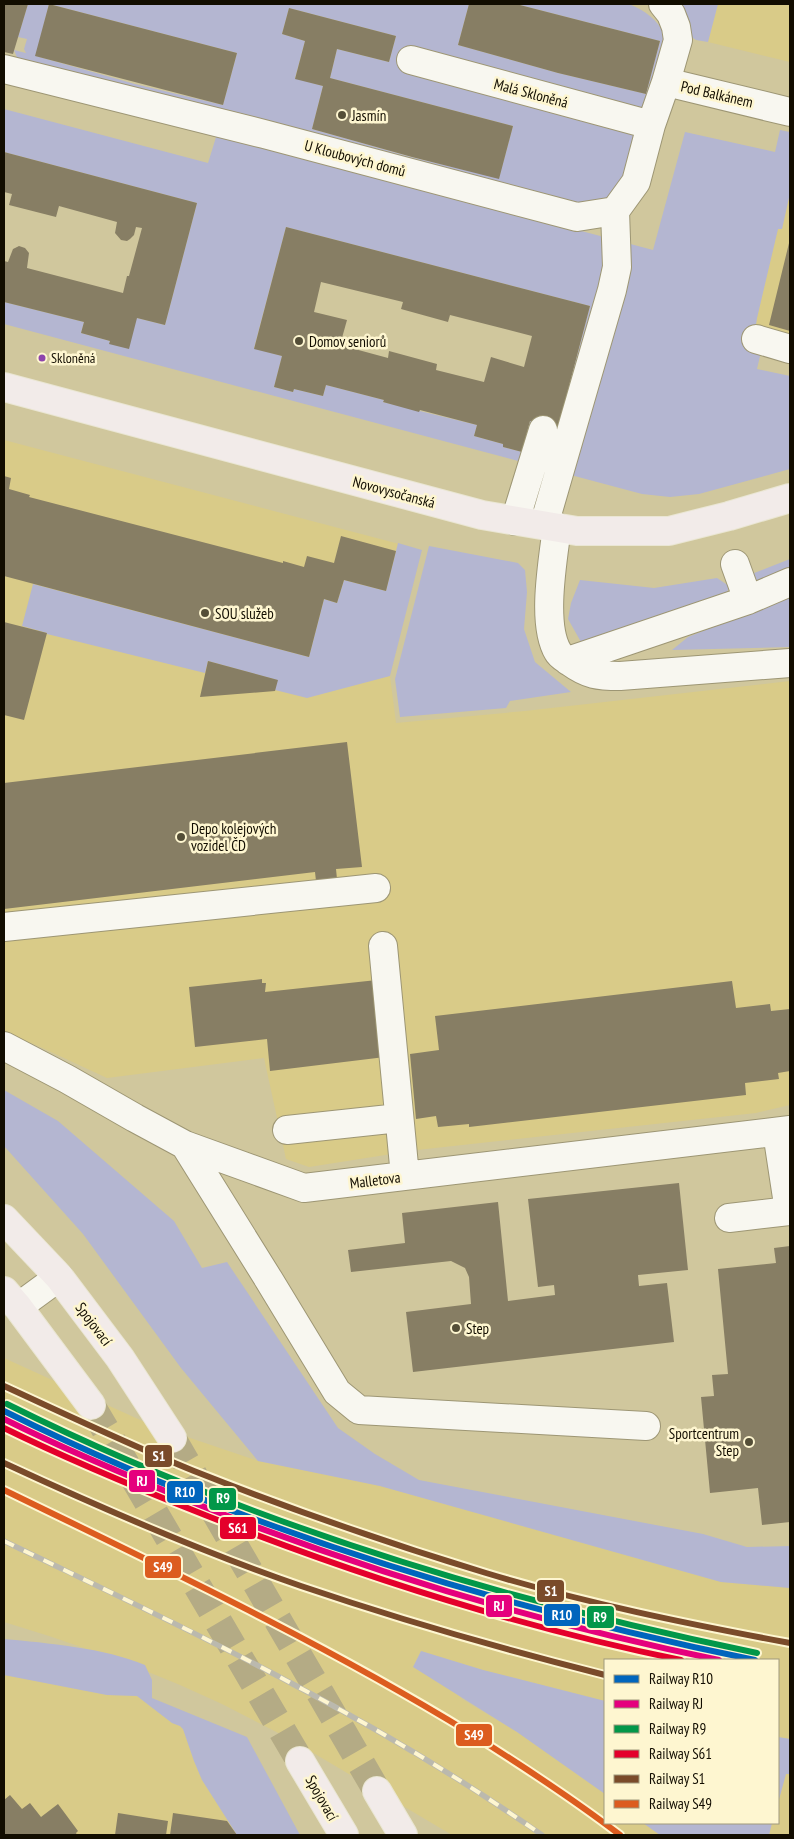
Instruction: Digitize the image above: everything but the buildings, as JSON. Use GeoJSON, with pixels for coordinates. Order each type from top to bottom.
{"type":"FeatureCollection","features":[{"type":"Feature","properties":{"kind":"main road","name":"Novovysočanská"},"geometry":{"type":"LineString","coordinates":[[4,387],[463,510],[577,531],[669,531],[790,498]]}},
{"type":"Feature","properties":{"kind":"main road","name":"Spojovací"},"geometry":{"type":"LineString","coordinates":[[4,1220],[59,1277],[120,1358],[172,1438]]}},
{"type":"Feature","properties":{"kind":"main road"},"geometry":{"type":"LineString","coordinates":[[11,1299],[91,1405]]}},
{"type":"Feature","properties":{"kind":"main road","name":"Spojovací"},"geometry":{"type":"LineString","coordinates":[[300,1761],[344,1835]]}},
{"type":"Feature","properties":{"kind":"main road"},"geometry":{"type":"LineString","coordinates":[[377,1790],[404,1835]]}},
{"type":"Feature","properties":{"kind":"street","name":"Pod Balkánem"},"geometry":{"type":"LineString","coordinates":[[663,4],[671,14],[678,40],[666,82],[790,112]]}},
{"type":"Feature","properties":{"kind":"street","name":"Malá Skloněná"},"geometry":{"type":"LineString","coordinates":[[411,60],[651,125]]}},
{"type":"Feature","properties":{"kind":"street","name":"U Kloubových domů"},"geometry":{"type":"LineString","coordinates":[[4,69],[577,217],[615,211]]}},
{"type":"Feature","properties":{"kind":"street"},"geometry":{"type":"LineString","coordinates":[[666,82],[651,125],[636,182],[615,211],[617,267],[551,526],[550,633],[559,654],[582,671],[599,676],[790,663]]}},
{"type":"Feature","properties":{"kind":"street"},"geometry":{"type":"LineString","coordinates":[[756,340],[790,349]]}},
{"type":"Feature","properties":{"kind":"street"},"geometry":{"type":"LineString","coordinates":[[515,521],[543,430]]}},
{"type":"Feature","properties":{"kind":"street"},"geometry":{"type":"LineString","coordinates":[[734,564],[748,600]]}},
{"type":"Feature","properties":{"kind":"street"},"geometry":{"type":"LineString","coordinates":[[568,661],[748,600],[790,582]]}},
{"type":"Feature","properties":{"kind":"street"},"geometry":{"type":"LineString","coordinates":[[4,927],[376,888]]}},
{"type":"Feature","properties":{"kind":"street"},"geometry":{"type":"LineString","coordinates":[[382,946],[406,1176]]}},
{"type":"Feature","properties":{"kind":"street","name":"Malletova"},"geometry":{"type":"LineString","coordinates":[[4,1046],[185,1145],[304,1188],[784,1131]]}},
{"type":"Feature","properties":{"kind":"street"},"geometry":{"type":"LineString","coordinates":[[287,1130],[399,1118]]}},
{"type":"Feature","properties":{"kind":"street"},"geometry":{"type":"LineString","coordinates":[[729,1218],[790,1211],[784,1131]]}},
{"type":"Feature","properties":{"kind":"street"},"geometry":{"type":"LineString","coordinates":[[185,1145],[337,1392],[359,1410],[646,1426]]}},
{"type":"Feature","properties":{"kind":"street"},"geometry":{"type":"LineString","coordinates":[[11,1299],[59,1277]]}},
{"type":"Feature","properties":{"kind":"shaded area"},"geometry":{"type":"Polygon","coordinates":[[[28,4],[49,4],[469,4],[458,45],[558,73],[646,94],[660,41],[516,4],[629,4],[650,16],[659,25],[664,35],[632,168],[610,198],[598,203],[584,205],[18,60],[14,50],[26,53],[24,49],[27,39],[18,37],[28,4]],[[49,4],[36,56],[135,84],[223,105],[237,53],[49,4]],[[289,8],[282,34],[305,41],[295,78],[323,86],[312,129],[411,157],[499,178],[513,126],[330,78],[337,49],[389,62],[396,36],[289,8]]]}},
{"type":"Feature","properties":{"kind":"shaded area"},"geometry":{"type":"Polygon","coordinates":[[[675,4],[718,4],[708,42],[696,40],[690,36],[675,4]]]}},
{"type":"Feature","properties":{"kind":"shaded area"},"geometry":{"type":"Polygon","coordinates":[[[718,4],[790,4],[790,62],[708,42],[718,4]]]}},
{"type":"Feature","properties":{"kind":"shaded area"},"geometry":{"type":"Polygon","coordinates":[[[4,109],[208,163],[217,134],[653,250],[685,132],[775,152],[780,130],[790,132],[790,193],[782,229],[778,229],[755,331],[763,343],[757,369],[790,376],[790,469],[699,494],[670,497],[642,494],[4,324],[4,302],[84,322],[81,333],[110,341],[109,343],[137,318],[165,325],[197,203],[4,152],[4,109]],[[286,227],[254,348],[282,356],[274,387],[293,392],[294,389],[323,396],[326,385],[384,400],[383,402],[477,425],[474,436],[503,444],[503,447],[522,452],[530,421],[558,428],[590,306],[286,227]]]}},
{"type":"Feature","properties":{"kind":"shaded area"},"geometry":{"type":"Polygon","coordinates":[[[790,193],[790,340],[755,331],[778,228],[782,229],[790,193]]]}},
{"type":"Feature","properties":{"kind":"shaded area"},"geometry":{"type":"Polygon","coordinates":[[[4,440],[422,550],[390,676],[396,723],[525,711],[790,681],[790,1105],[756,1113],[417,1150],[309,1167],[286,1159],[264,1058],[107,1078],[4,1032],[4,440]]]}},
{"type":"Feature","properties":{"kind":"shaded area"},"geometry":{"type":"Polygon","coordinates":[[[398,543],[422,550],[390,676],[307,698],[275,690],[277,680],[208,661],[205,673],[47,634],[22,626],[33,584],[309,657],[324,599],[337,603],[344,580],[386,591],[398,543]]]}},
{"type":"Feature","properties":{"kind":"shaded area"},"geometry":{"type":"Polygon","coordinates":[[[429,546],[518,563],[525,570],[527,592],[524,629],[535,662],[571,692],[510,701],[506,708],[400,717],[395,679],[429,546]]]}},
{"type":"Feature","properties":{"kind":"shaded area"},"geometry":{"type":"Polygon","coordinates":[[[790,559],[790,573],[760,586],[749,575],[790,559]]]}},
{"type":"Feature","properties":{"kind":"shaded area"},"geometry":{"type":"Polygon","coordinates":[[[717,578],[729,586],[726,596],[640,625],[581,642],[568,619],[571,603],[580,580],[654,588],[717,578]]]}},
{"type":"Feature","properties":{"kind":"shaded area"},"geometry":{"type":"Polygon","coordinates":[[[790,596],[790,647],[672,650],[688,637],[790,596]]]}},
{"type":"Feature","properties":{"kind":"shaded area"},"geometry":{"type":"Polygon","coordinates":[[[4,1090],[58,1121],[174,1221],[202,1268],[227,1262],[338,1428],[375,1454],[419,1480],[703,1534],[747,1547],[790,1546],[790,1588],[721,1582],[380,1486],[258,1461],[181,1368],[83,1234],[4,1146],[4,1090]]]}},
{"type":"Feature","properties":{"kind":"shaded area"},"geometry":{"type":"Polygon","coordinates":[[[4,1358],[149,1424],[258,1461],[380,1486],[721,1582],[790,1588],[790,1739],[779,1737],[779,1659],[604,1659],[604,1701],[483,1670],[421,1651],[462,1699],[517,1732],[604,1793],[604,1824],[644,1824],[660,1835],[452,1835],[288,1738],[222,1704],[119,1660],[4,1622],[4,1358]]]}},
{"type":"Feature","properties":{"kind":"shaded area"},"geometry":{"type":"Polygon","coordinates":[[[4,1639],[94,1650],[145,1665],[152,1680],[152,1698],[247,1737],[300,1835],[237,1835],[202,1780],[183,1729],[180,1726],[172,1723],[137,1696],[107,1695],[4,1675],[4,1639]]]}},
{"type":"Feature","properties":{"kind":"shaded area"},"geometry":{"type":"Polygon","coordinates":[[[421,1651],[483,1670],[604,1701],[604,1793],[517,1732],[413,1667],[421,1651]]]}},
{"type":"Feature","properties":{"kind":"shaded area"},"geometry":{"type":"Polygon","coordinates":[[[4,1675],[107,1695],[137,1696],[172,1723],[183,1729],[202,1780],[237,1835],[4,1835],[4,1675]]]}},
{"type":"Feature","properties":{"kind":"shaded area"},"geometry":{"type":"Polygon","coordinates":[[[779,1737],[790,1739],[790,1774],[786,1774],[779,1799],[779,1737]]]}},
{"type":"Feature","properties":{"kind":"shaded area"},"geometry":{"type":"Polygon","coordinates":[[[786,1773],[790,1774],[790,1835],[769,1835],[772,1824],[779,1824],[779,1799],[786,1773]]]}},
{"type":"Feature","properties":{"kind":"shaded area"},"geometry":{"type":"Polygon","coordinates":[[[644,1824],[772,1824],[769,1835],[660,1835],[644,1824]]]}},
{"type":"Feature","properties":{"kind":"tunnel"},"geometry":{"type":"LineString","coordinates":[[91,1405],[300,1761]]}},
{"type":"Feature","properties":{"kind":"tunnel"},"geometry":{"type":"LineString","coordinates":[[172,1438],[377,1791]]}},
{"type":"Feature","properties":{"kind":"railway"},"geometry":{"type":"LineString","coordinates":[[4,1541],[254,1663],[322,1699],[450,1774],[542,1835]]}},
{"type":"Feature","properties":{"kind":"rail line","name":"S1"},"geometry":{"type":"LineString","coordinates":[[4,1386],[194,1471],[375,1538],[523,1584],[675,1620],[790,1643]]}},
{"type":"Feature","properties":{"kind":"rail line","name":"R9"},"geometry":{"type":"LineString","coordinates":[[7,1404],[97,1446],[188,1485],[280,1521],[374,1553],[468,1582],[564,1608],[660,1632],[757,1653]]}},
{"type":"Feature","properties":{"kind":"rail line","name":"R10"},"geometry":{"type":"LineString","coordinates":[[4,1411],[94,1453],[185,1492],[277,1528],[371,1560],[466,1589],[562,1615],[658,1639],[750,1659]]}},
{"type":"Feature","properties":{"kind":"rail line","name":"RJ"},"geometry":{"type":"LineString","coordinates":[[4,1419],[152,1486],[329,1553],[522,1613],[653,1646],[714,1659]]}},
{"type":"Feature","properties":{"kind":"rail line","name":"S61"},"geometry":{"type":"LineString","coordinates":[[4,1428],[129,1484],[322,1559],[500,1616],[620,1647],[676,1659]]}},
{"type":"Feature","properties":{"kind":"rail line","name":"S1"},"geometry":{"type":"LineString","coordinates":[[4,1463],[151,1528],[263,1573],[452,1634],[604,1675]]}},
{"type":"Feature","properties":{"kind":"rail line","name":"S49"},"geometry":{"type":"LineString","coordinates":[[4,1490],[240,1606],[356,1667],[470,1733],[604,1823]]}},
{"type":"Feature","properties":{"kind":"rail line","name":"S49"},"geometry":{"type":"LineString","coordinates":[[606,1824],[620,1835]]}},
{"type":"Feature","properties":{"kind":"place","name":"Jasmín"},"geometry":{"type":"Point","coordinates":[342,115]}},
{"type":"Feature","properties":{"kind":"place","name":"Domov seniorů"},"geometry":{"type":"Point","coordinates":[299,341]}},
{"type":"Feature","properties":{"kind":"place","name":"Skloněná"},"geometry":{"type":"Point","coordinates":[42,358]}},
{"type":"Feature","properties":{"kind":"place","name":"SOU služeb"},"geometry":{"type":"Point","coordinates":[205,613]}},
{"type":"Feature","properties":{"kind":"place","name":"Depo kolejových vozidel ČD"},"geometry":{"type":"Point","coordinates":[181,837]}},
{"type":"Feature","properties":{"kind":"place","name":"Step"},"geometry":{"type":"Point","coordinates":[456,1328]}},
{"type":"Feature","properties":{"kind":"place","name":"Sportcentrum Step"},"geometry":{"type":"Point","coordinates":[749,1442]}}]}
